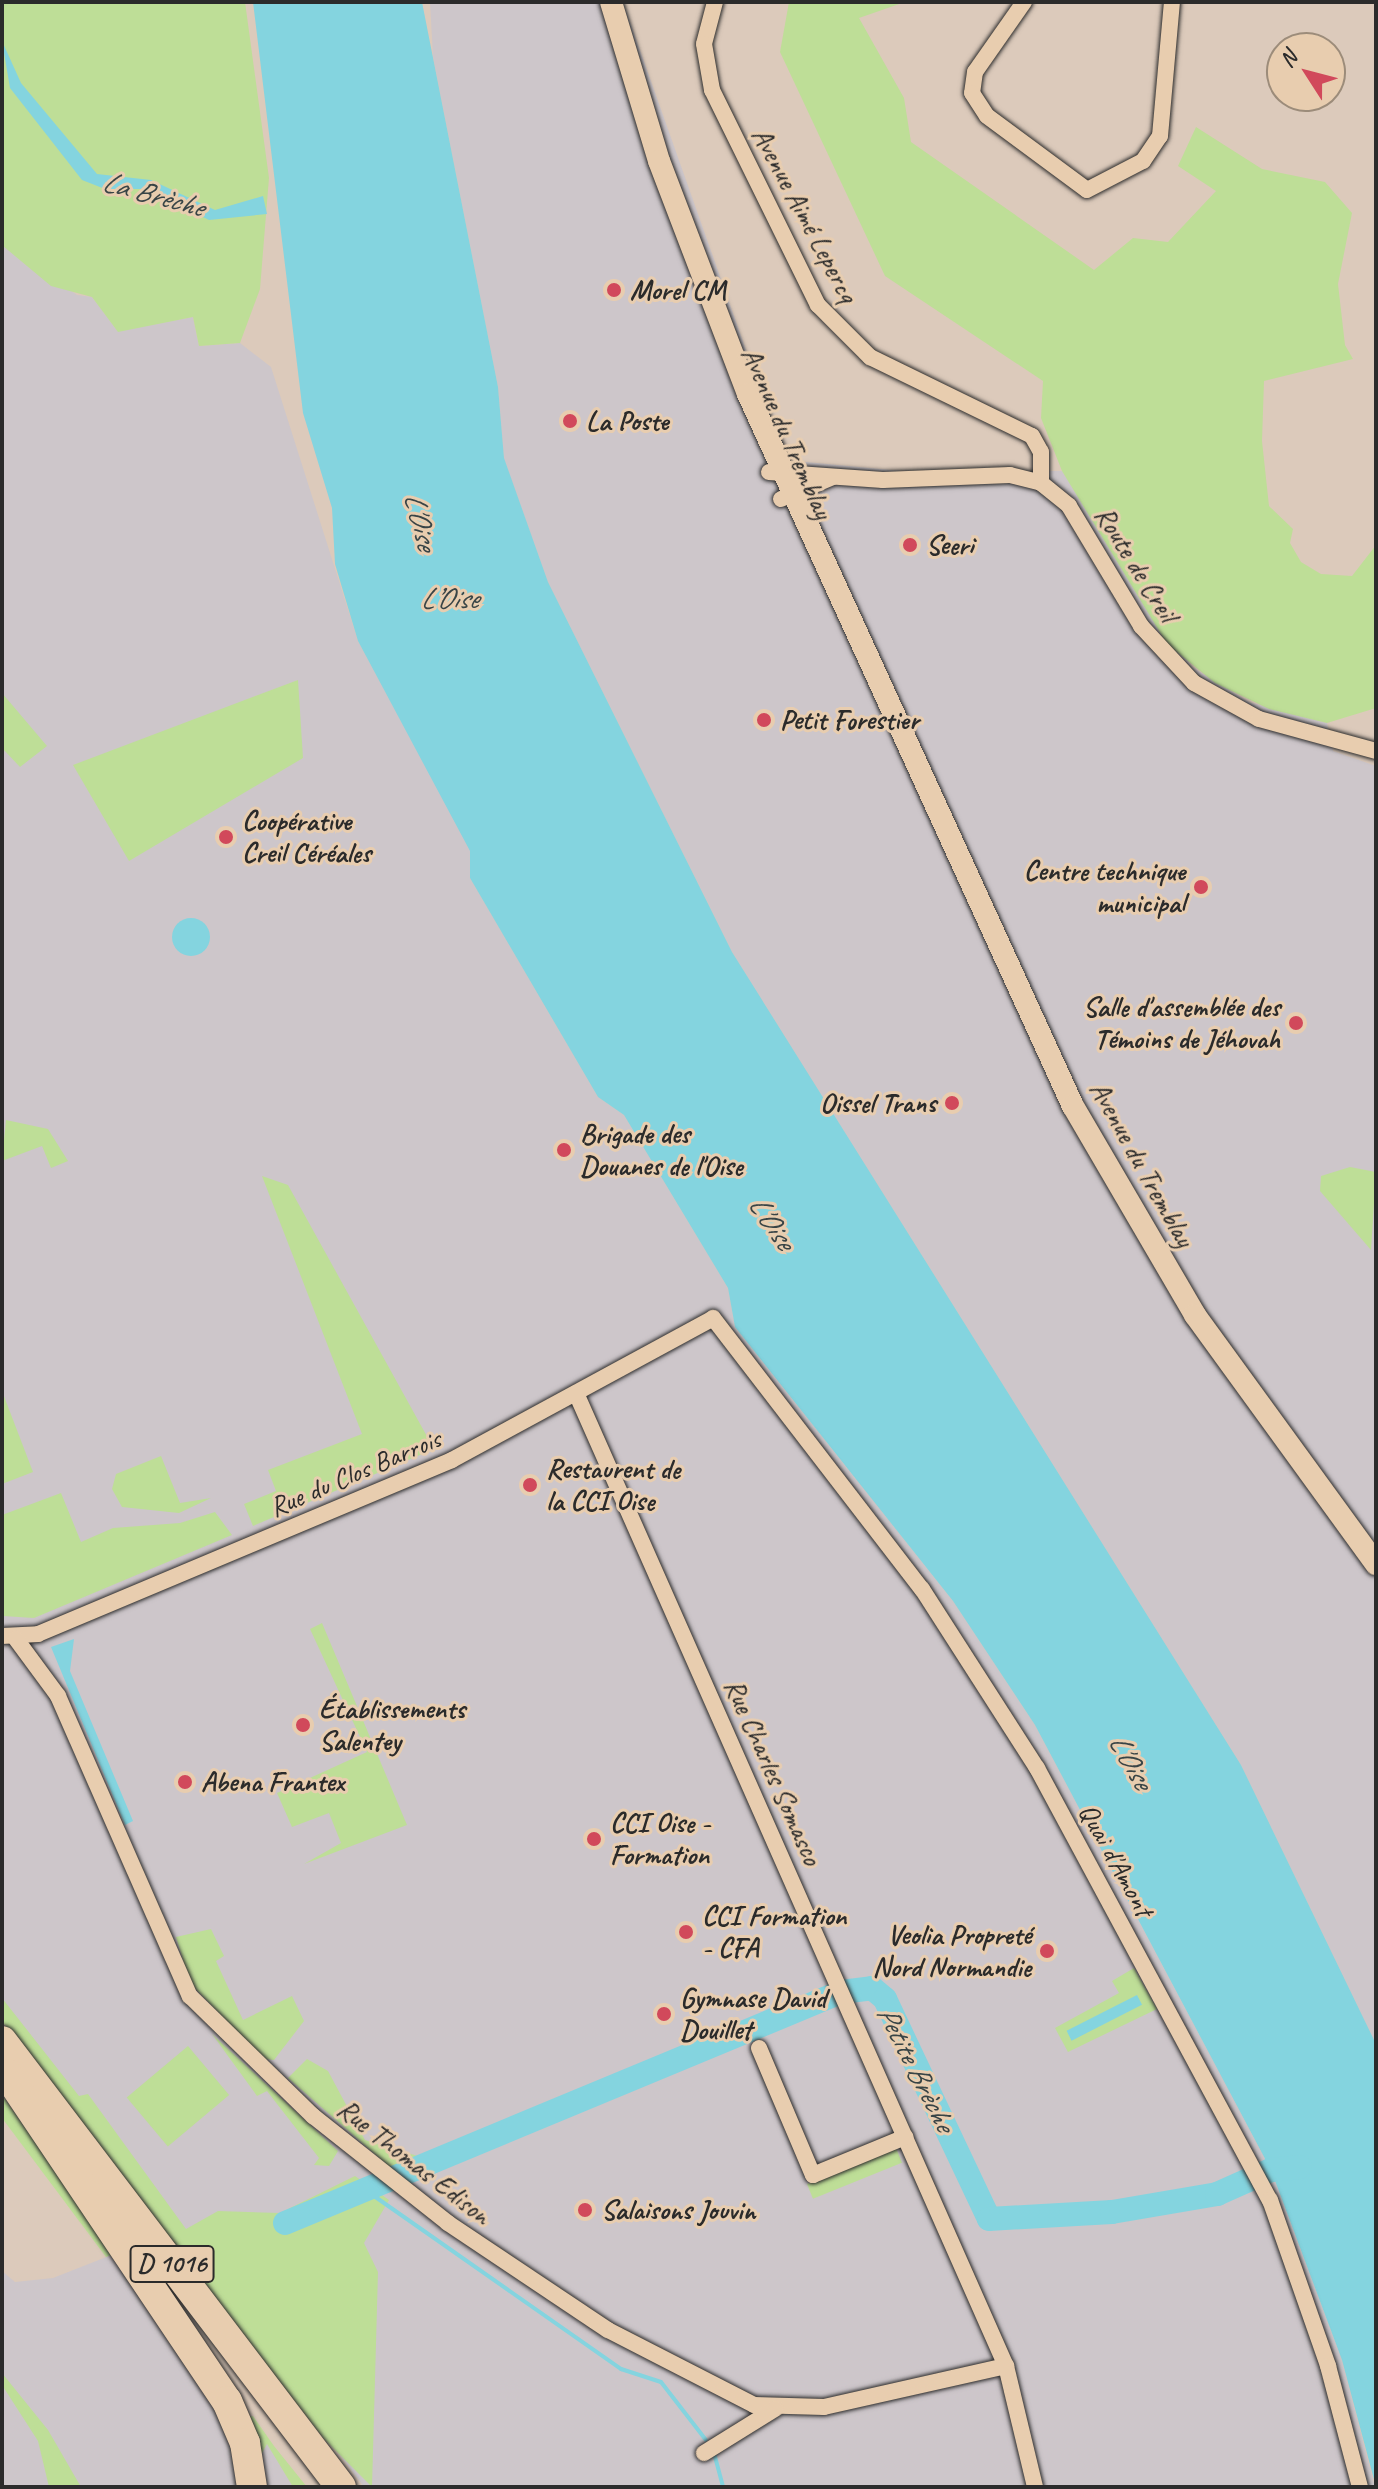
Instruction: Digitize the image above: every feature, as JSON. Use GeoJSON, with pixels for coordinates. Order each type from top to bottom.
{"type":"FeatureCollection","features":[{"type":"Feature","properties":{"kind":"highway","name":"D 1016"},"geometry":{"type":"LineString","coordinates":[[2,2041],[341,2487]]}},
{"type":"Feature","properties":{"kind":"highway","name":"D 1016"},"geometry":{"type":"LineString","coordinates":[[4,2071],[227,2401],[245,2443],[252,2487]]}},
{"type":"Feature","properties":{"kind":"highway","name":"D 1016"},"geometry":{"type":"LineString","coordinates":[[4,2071],[318,2487]]}},
{"type":"Feature","properties":{"kind":"main road","name":"Avenue du Tremblay"},"geometry":{"type":"LineString","coordinates":[[611,2],[659,161],[781,470],[893,717],[1110,1176],[1207,1334],[1376,1564]]}},
{"type":"Feature","properties":{"kind":"street","name":"Avenue Aimé Lepercq"},"geometry":{"type":"LineString","coordinates":[[715,2],[704,44],[712,90],[818,305],[870,357],[1032,436],[1041,452],[1041,483]]}},
{"type":"Feature","properties":{"kind":"street"},"geometry":{"type":"LineString","coordinates":[[1024,2],[975,72],[972,93],[987,116],[1087,190],[1143,161],[1160,136],[1172,2]]}},
{"type":"Feature","properties":{"kind":"street"},"geometry":{"type":"LineString","coordinates":[[781,470],[835,477],[1010,475],[1041,483]]}},
{"type":"Feature","properties":{"kind":"street"},"geometry":{"type":"LineString","coordinates":[[794,493],[835,477]]}},
{"type":"Feature","properties":{"kind":"street","name":"Route de Creil"},"geometry":{"type":"LineString","coordinates":[[1041,483],[1077,516],[1141,626],[1194,683],[1259,719],[1376,751]]}},
{"type":"Feature","properties":{"kind":"street","name":"Rue du Clos Barrois"},"geometry":{"type":"LineString","coordinates":[[9,1638],[452,1460],[713,1318]]}},
{"type":"Feature","properties":{"kind":"street","name":"Quai d'Amont"},"geometry":{"type":"LineString","coordinates":[[713,1318],[974,1663],[1252,2161],[1328,2366],[1360,2487]]}},
{"type":"Feature","properties":{"kind":"street","name":"Rue Charles Somasco"},"geometry":{"type":"LineString","coordinates":[[576,1393],[1006,2366],[1035,2487]]}},
{"type":"Feature","properties":{"kind":"street","name":"Rue Thomas Edison"},"geometry":{"type":"LineString","coordinates":[[9,1638],[58,1696],[190,1996],[254,2064],[399,2187],[608,2330],[721,2393],[775,2409],[842,2403],[1006,2366]]}},
{"type":"Feature","properties":{"kind":"street"},"geometry":{"type":"LineString","coordinates":[[759,2048],[813,2175],[905,2137]]}},
{"type":"Feature","properties":{"kind":"street"},"geometry":{"type":"LineString","coordinates":[[704,2453],[775,2409]]}},
{"type":"Feature","properties":{"kind":"shaded area"},"geometry":{"type":"Polygon","coordinates":[[[430,2],[623,2],[785,460],[901,471],[1062,471],[1192,667],[1249,702],[1327,723],[1333,751],[1376,766],[1376,2044],[1241,1765],[732,952],[548,582],[504,459],[498,387],[433,57],[430,2]]]}},
{"type":"Feature","properties":{"kind":"shaded area"},"geometry":{"type":"Polygon","coordinates":[[[2,242],[77,295],[92,297],[118,331],[193,317],[199,346],[240,343],[271,367],[358,641],[471,851],[470,878],[598,1097],[624,1115],[728,1288],[735,1327],[953,1601],[1035,1725],[1271,2170],[1342,2360],[1375,2487],[364,2487],[2,2008],[2,242]]]}},
{"type":"Feature","properties":{"kind":"shaded area"},"geometry":{"type":"Polygon","coordinates":[[[114,2254],[249,2418],[301,2487],[2,2487],[2,2271],[15,2282],[53,2278],[114,2254]]]}},
{"type":"Feature","properties":{"kind":"green space"},"geometry":{"type":"Polygon","coordinates":[[[2,2],[245,2],[269,178],[260,289],[240,343],[199,346],[193,317],[118,332],[92,297],[51,286],[3,246],[2,2]]]}},
{"type":"Feature","properties":{"kind":"green space"},"geometry":{"type":"Polygon","coordinates":[[[789,2],[905,2],[859,18],[904,98],[911,142],[1094,270],[1133,238],[1168,242],[1216,191],[1178,166],[1196,127],[1262,169],[1325,182],[1352,213],[1338,284],[1345,345],[1353,359],[1264,381],[1262,441],[1269,506],[1293,529],[1290,543],[1301,562],[1321,574],[1352,576],[1376,545],[1376,708],[1327,723],[1269,709],[1215,683],[1167,644],[1062,471],[1041,418],[1043,381],[885,276],[780,52],[789,2]]]}},
{"type":"Feature","properties":{"kind":"green space"},"geometry":{"type":"Polygon","coordinates":[[[298,680],[303,758],[129,861],[73,765],[298,680]]]}},
{"type":"Feature","properties":{"kind":"green space"},"geometry":{"type":"Polygon","coordinates":[[[2,693],[47,746],[20,767],[2,748],[2,693]]]}},
{"type":"Feature","properties":{"kind":"green space"},"geometry":{"type":"Polygon","coordinates":[[[6,1120],[48,1129],[68,1161],[51,1168],[42,1146],[2,1161],[6,1120]]]}},
{"type":"Feature","properties":{"kind":"green space"},"geometry":{"type":"Polygon","coordinates":[[[1350,1167],[1376,1172],[1371,1250],[1320,1191],[1321,1176],[1350,1167]]]}},
{"type":"Feature","properties":{"kind":"green space"},"geometry":{"type":"Polygon","coordinates":[[[262,1176],[288,1185],[434,1449],[253,1526],[244,1504],[276,1491],[268,1470],[362,1434],[262,1176]]]}},
{"type":"Feature","properties":{"kind":"green space"},"geometry":{"type":"Polygon","coordinates":[[[2,1391],[33,1472],[2,1484],[2,1391]]]}},
{"type":"Feature","properties":{"kind":"green space"},"geometry":{"type":"Polygon","coordinates":[[[161,1456],[180,1503],[211,1498],[179,1513],[122,1507],[112,1489],[116,1474],[161,1456]]]}},
{"type":"Feature","properties":{"kind":"green space"},"geometry":{"type":"Polygon","coordinates":[[[61,1493],[81,1542],[113,1528],[180,1523],[215,1512],[232,1535],[34,1618],[3,1616],[2,1515],[61,1493]]]}},
{"type":"Feature","properties":{"kind":"green space"},"geometry":{"type":"Polygon","coordinates":[[[322,1623],[407,1825],[304,1864],[341,1843],[329,1813],[292,1827],[277,1793],[367,1752],[310,1629],[322,1623]]]}},
{"type":"Feature","properties":{"kind":"green space"},"geometry":{"type":"Polygon","coordinates":[[[211,1929],[224,1956],[216,1961],[243,2020],[292,1996],[304,2021],[274,2060],[263,2059],[190,1983],[176,1937],[211,1929]]]}},
{"type":"Feature","properties":{"kind":"green space"},"geometry":{"type":"Polygon","coordinates":[[[1134,1968],[1157,2009],[1068,2052],[1055,2028],[1119,1993],[1112,1981],[1134,1968]]]}},
{"type":"Feature","properties":{"kind":"green space"},"geometry":{"type":"Polygon","coordinates":[[[2,1998],[79,2096],[88,2094],[186,2229],[218,2211],[280,2213],[355,2176],[389,2200],[364,2243],[378,2272],[372,2487],[324,2439],[2,2021],[2,1998]]]}},
{"type":"Feature","properties":{"kind":"green space"},"geometry":{"type":"Polygon","coordinates":[[[212,2034],[338,2151],[329,2166],[314,2165],[319,2158],[267,2091],[257,2096],[212,2034]]]}},
{"type":"Feature","properties":{"kind":"green space"},"geometry":{"type":"Polygon","coordinates":[[[188,2046],[229,2095],[168,2146],[127,2097],[188,2046]]]}},
{"type":"Feature","properties":{"kind":"green space"},"geometry":{"type":"Polygon","coordinates":[[[307,2059],[328,2071],[365,2140],[421,2157],[392,2169],[288,2078],[307,2059]]]}},
{"type":"Feature","properties":{"kind":"green space"},"geometry":{"type":"Polygon","coordinates":[[[2,2095],[114,2254],[106,2257],[2,2118],[2,2095]]]}},
{"type":"Feature","properties":{"kind":"green space"},"geometry":{"type":"Polygon","coordinates":[[[896,2148],[902,2163],[813,2199],[807,2184],[896,2148]]]}},
{"type":"Feature","properties":{"kind":"green space"},"geometry":{"type":"Polygon","coordinates":[[[2,2373],[48,2430],[81,2487],[49,2487],[38,2441],[2,2385],[2,2373]]]}},
{"type":"Feature","properties":{"kind":"green space"},"geometry":{"type":"Polygon","coordinates":[[[253,2416],[307,2487],[293,2487],[267,2444],[259,2459],[243,2418],[253,2416]]]}},
{"type":"Feature","properties":{"kind":"water","name":"L’Oise"},"geometry":{"type":"Polygon","coordinates":[[[253,2],[422,2],[498,387],[504,458],[548,582],[732,952],[1241,1765],[1376,2044],[1376,2487],[1342,2360],[1271,2170],[1035,1725],[953,1601],[735,1327],[728,1288],[624,1115],[598,1097],[470,878],[470,851],[358,641],[335,564],[332,508],[303,413],[253,2]]]}},
{"type":"Feature","properties":{"kind":"water"},"geometry":{"type":"Polygon","coordinates":[[[2,41],[21,83],[97,174],[151,180],[215,210],[263,196],[267,214],[209,220],[146,189],[105,189],[82,180],[10,88],[2,41]]]}},
{"type":"Feature","properties":{"kind":"water"},"geometry":{"type":"Polygon","coordinates":[[[191,918],[204,924],[210,937],[204,950],[191,956],[178,950],[172,937],[178,924],[191,918]]]}},
{"type":"Feature","properties":{"kind":"water"},"geometry":{"type":"Polygon","coordinates":[[[74,1639],[70,1671],[133,1821],[125,1825],[51,1647],[74,1639]]]}},
{"type":"Feature","properties":{"kind":"water"},"geometry":{"type":"Polygon","coordinates":[[[1137,1995],[1142,2005],[1072,2041],[1067,2031],[1137,1995]]]}},
{"type":"Feature","properties":{"kind":"waterway","name":"Petite Brèche"},"geometry":{"type":"LineString","coordinates":[[285,2223],[841,1992],[872,1988],[885,1999],[989,2219],[1112,2212],[1217,2194],[1271,2170],[1300,2167]]}},
{"type":"Feature","properties":{"kind":"waterway"},"geometry":{"type":"LineString","coordinates":[[364,2189],[621,2369],[661,2382],[706,2440]]}},
{"type":"Feature","properties":{"kind":"waterway"},"geometry":{"type":"LineString","coordinates":[[714,2453],[723,2487]]}},
{"type":"Feature","properties":{"kind":"place","name":"Morel CM"},"geometry":{"type":"Point","coordinates":[614,290]}},
{"type":"Feature","properties":{"kind":"place","name":"La Poste"},"geometry":{"type":"Point","coordinates":[570,421]}},
{"type":"Feature","properties":{"kind":"place","name":"Seeri"},"geometry":{"type":"Point","coordinates":[910,545]}},
{"type":"Feature","properties":{"kind":"place","name":"Petit Forestier"},"geometry":{"type":"Point","coordinates":[764,720]}},
{"type":"Feature","properties":{"kind":"place","name":"Coopérative Creil Céréales"},"geometry":{"type":"Point","coordinates":[226,837]}},
{"type":"Feature","properties":{"kind":"place","name":"Centre technique municipal"},"geometry":{"type":"Point","coordinates":[1201,887]}},
{"type":"Feature","properties":{"kind":"place","name":"Salle d'assemblée des Témoins de Jéhovah"},"geometry":{"type":"Point","coordinates":[1296,1023]}},
{"type":"Feature","properties":{"kind":"place","name":"Oissel Trans"},"geometry":{"type":"Point","coordinates":[952,1103]}},
{"type":"Feature","properties":{"kind":"place","name":"Brigade des Douanes de l'Oise"},"geometry":{"type":"Point","coordinates":[564,1150]}},
{"type":"Feature","properties":{"kind":"place","name":"Restaurent de la CCI Oise"},"geometry":{"type":"Point","coordinates":[530,1485]}},
{"type":"Feature","properties":{"kind":"place","name":"Établissements Salentey"},"geometry":{"type":"Point","coordinates":[303,1725]}},
{"type":"Feature","properties":{"kind":"place","name":"Abena Frantex"},"geometry":{"type":"Point","coordinates":[185,1782]}},
{"type":"Feature","properties":{"kind":"place","name":"CCI Oise - Formation"},"geometry":{"type":"Point","coordinates":[594,1839]}},
{"type":"Feature","properties":{"kind":"place","name":"CCI Formation - CFA"},"geometry":{"type":"Point","coordinates":[686,1932]}},
{"type":"Feature","properties":{"kind":"place","name":"Veolia Propreté Nord Normandie"},"geometry":{"type":"Point","coordinates":[1047,1951]}},
{"type":"Feature","properties":{"kind":"place","name":"Gymnase David Douillet"},"geometry":{"type":"Point","coordinates":[664,2014]}},
{"type":"Feature","properties":{"kind":"place","name":"Salaisons Jouvin"},"geometry":{"type":"Point","coordinates":[585,2210]}},
{"type":"Feature","properties":{"kind":"water label","name":"La Brèche"},"geometry":{"type":"Point","coordinates":[153,194]}},
{"type":"Feature","properties":{"kind":"water label","name":"L'Oise"},"geometry":{"type":"Point","coordinates":[421,521]}},
{"type":"Feature","properties":{"kind":"water label","name":"L'Oise"},"geometry":{"type":"Point","coordinates":[772,1222]}},
{"type":"Feature","properties":{"kind":"water label","name":"L'Oise"},"geometry":{"type":"Point","coordinates":[1131,1761]}}]}
